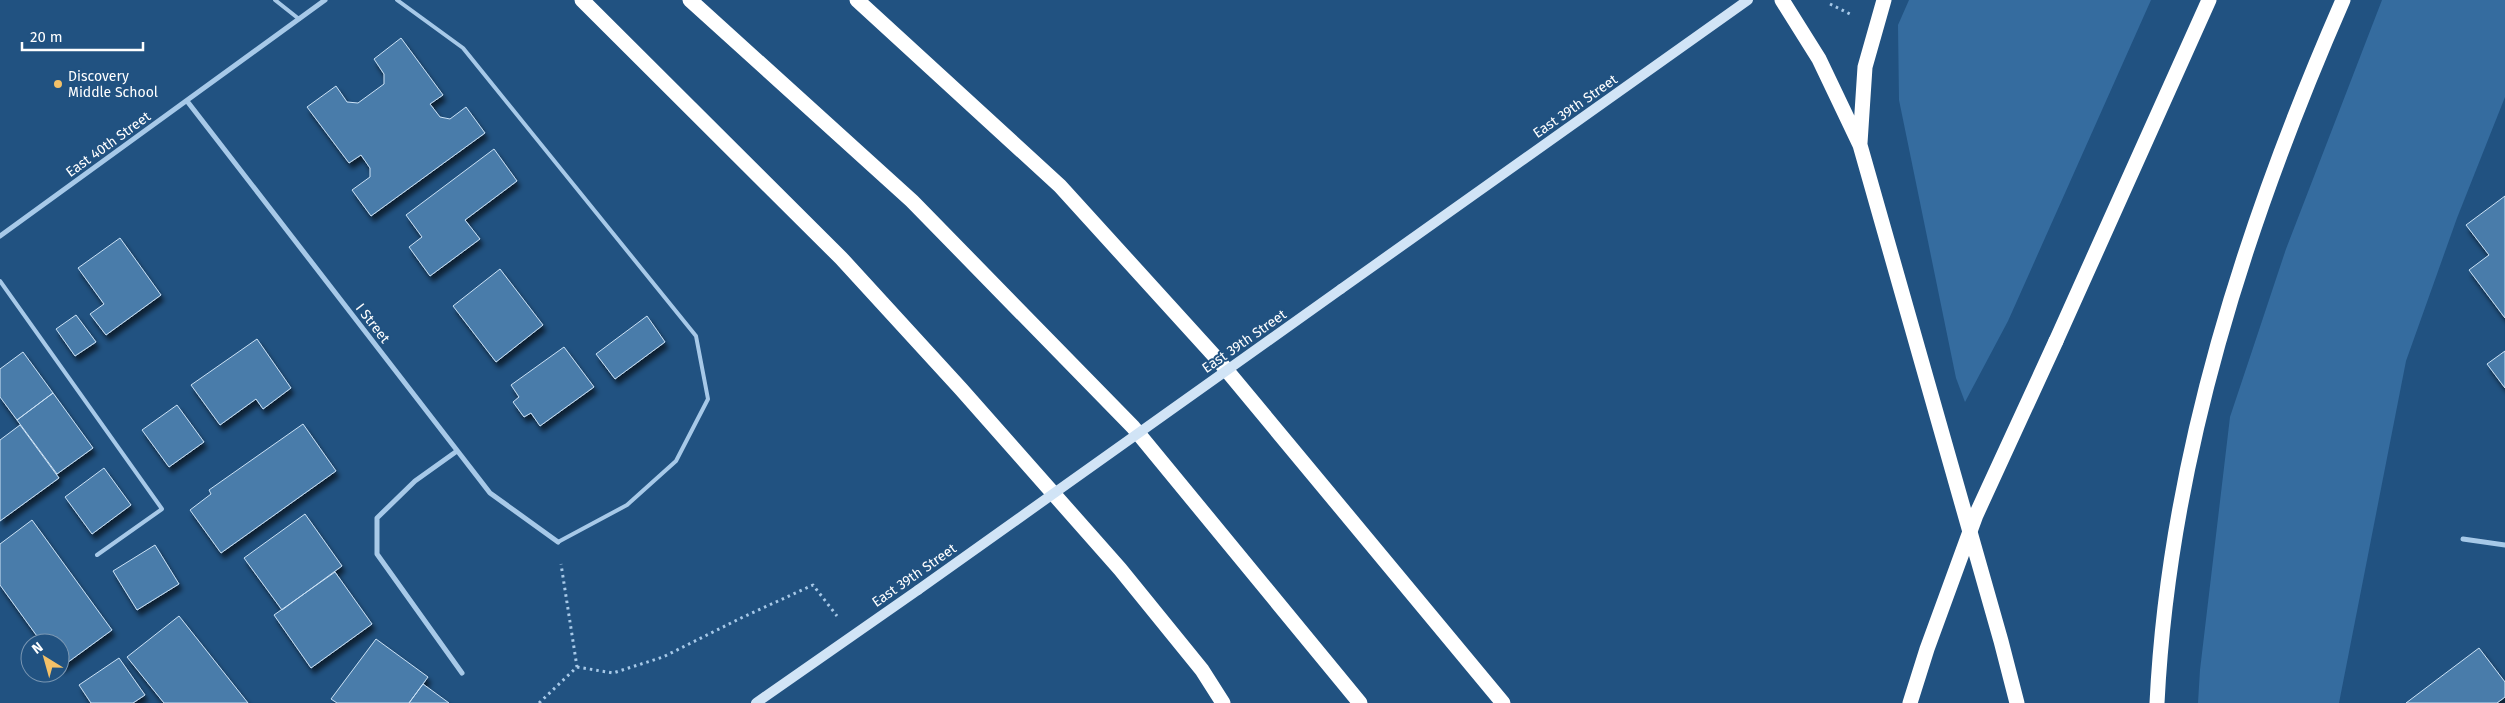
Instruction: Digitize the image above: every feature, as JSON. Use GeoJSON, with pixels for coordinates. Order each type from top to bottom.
{"type":"FeatureCollection","features":[{"type":"Feature","properties":{"kind":"highway"},"geometry":{"type":"LineString","coordinates":[[582,0],[841,258],[961,389],[1120,569],[1202,670],[1223,703]]}},
{"type":"Feature","properties":{"kind":"highway"},"geometry":{"type":"LineString","coordinates":[[690,0],[912,201],[1133,427],[1360,703]]}},
{"type":"Feature","properties":{"kind":"highway"},"geometry":{"type":"LineString","coordinates":[[857,0],[1073,200],[1220,361],[1504,703]]}},
{"type":"Feature","properties":{"kind":"highway"},"geometry":{"type":"LineString","coordinates":[[1782,0],[1819,59],[1860,145],[2017,703]]}},
{"type":"Feature","properties":{"kind":"highway"},"geometry":{"type":"LineString","coordinates":[[1860,145],[1865,67],[1884,0]]}},
{"type":"Feature","properties":{"kind":"highway"},"geometry":{"type":"LineString","coordinates":[[1910,703],[1926,649],[1976,515],[2209,0]]}},
{"type":"Feature","properties":{"kind":"highway"},"geometry":{"type":"LineString","coordinates":[[2157,703],[2160,646],[2187,469],[2220,335],[2275,168],[2343,0]]}},
{"type":"Feature","properties":{"kind":"main road","name":"East 39th Street"},"geometry":{"type":"LineString","coordinates":[[756,703],[1748,0]]}},
{"type":"Feature","properties":{"kind":"street","name":"East 40th Street"},"geometry":{"type":"LineString","coordinates":[[0,236],[325,0]]}},
{"type":"Feature","properties":{"kind":"street","name":"I Street"},"geometry":{"type":"LineString","coordinates":[[187,101],[490,493],[558,542]]}},
{"type":"Feature","properties":{"kind":"street"},"geometry":{"type":"LineString","coordinates":[[457,450],[415,481],[377,518],[377,554],[462,673]]}},
{"type":"Feature","properties":{"kind":"street"},"geometry":{"type":"LineString","coordinates":[[2463,539],[2505,546]]}},
{"type":"Feature","properties":{"kind":"lane"},"geometry":{"type":"LineString","coordinates":[[275,0],[298,19]]}},
{"type":"Feature","properties":{"kind":"lane"},"geometry":{"type":"LineString","coordinates":[[397,0],[463,48],[696,336],[708,399],[676,461],[627,505],[558,542]]}},
{"type":"Feature","properties":{"kind":"lane"},"geometry":{"type":"LineString","coordinates":[[0,281],[162,509],[97,556]]}},
{"type":"Feature","properties":{"kind":"path"},"geometry":{"type":"LineString","coordinates":[[1830,4],[1852,15]]}},
{"type":"Feature","properties":{"kind":"path"},"geometry":{"type":"LineString","coordinates":[[558,542],[577,667]]}},
{"type":"Feature","properties":{"kind":"path"},"geometry":{"type":"LineString","coordinates":[[577,667],[613,673],[663,657],[741,618],[813,586],[852,636]]}},
{"type":"Feature","properties":{"kind":"path"},"geometry":{"type":"LineString","coordinates":[[540,703],[577,667]]}},
{"type":"Feature","properties":{"kind":"shaded area"},"geometry":{"type":"Polygon","coordinates":[[[1909,0],[2151,0],[2008,321],[1965,402],[1956,378],[1899,100],[1898,25],[1909,0]]]}},
{"type":"Feature","properties":{"kind":"shaded area"},"geometry":{"type":"Polygon","coordinates":[[[2382,0],[2505,0],[2505,97],[2457,218],[2406,361],[2339,703],[2198,703],[2200,670],[2230,417],[2286,249],[2382,0]]]}},
{"type":"Feature","properties":{"kind":"building"},"geometry":{"type":"Polygon","coordinates":[[[401,38],[443,95],[430,104],[440,117],[450,119],[466,107],[485,133],[371,216],[352,190],[370,177],[370,168],[361,155],[349,163],[307,107],[336,86],[347,102],[358,103],[384,84],[384,74],[374,59],[401,38]]]}},
{"type":"Feature","properties":{"kind":"building"},"geometry":{"type":"Polygon","coordinates":[[[494,149],[517,181],[465,220],[480,239],[430,276],[409,247],[422,237],[406,215],[494,149]]]}},
{"type":"Feature","properties":{"kind":"building"},"geometry":{"type":"Polygon","coordinates":[[[2505,196],[2505,318],[2469,270],[2489,255],[2466,225],[2505,196]]]}},
{"type":"Feature","properties":{"kind":"building"},"geometry":{"type":"Polygon","coordinates":[[[120,238],[161,295],[106,335],[90,314],[104,304],[78,268],[120,238]]]}},
{"type":"Feature","properties":{"kind":"building"},"geometry":{"type":"Polygon","coordinates":[[[500,269],[543,325],[496,362],[453,306],[500,269]]]}},
{"type":"Feature","properties":{"kind":"building"},"geometry":{"type":"Polygon","coordinates":[[[76,315],[96,342],[75,356],[56,329],[76,315]]]}},
{"type":"Feature","properties":{"kind":"building"},"geometry":{"type":"Polygon","coordinates":[[[647,316],[665,342],[615,379],[596,354],[647,316]]]}},
{"type":"Feature","properties":{"kind":"building"},"geometry":{"type":"Polygon","coordinates":[[[257,339],[291,388],[263,409],[256,399],[220,425],[191,385],[257,339]]]}},
{"type":"Feature","properties":{"kind":"building"},"geometry":{"type":"Polygon","coordinates":[[[564,347],[594,387],[540,426],[531,413],[524,417],[513,402],[519,397],[511,385],[564,347]]]}},
{"type":"Feature","properties":{"kind":"building"},"geometry":{"type":"Polygon","coordinates":[[[2505,351],[2505,388],[2487,364],[2505,351]]]}},
{"type":"Feature","properties":{"kind":"building"},"geometry":{"type":"Polygon","coordinates":[[[23,352],[53,393],[17,420],[0,397],[0,369],[23,352]]]}},
{"type":"Feature","properties":{"kind":"building"},"geometry":{"type":"Polygon","coordinates":[[[53,393],[93,448],[57,474],[17,420],[53,393]]]}},
{"type":"Feature","properties":{"kind":"building"},"geometry":{"type":"Polygon","coordinates":[[[177,405],[204,442],[169,467],[142,430],[177,405]]]}},
{"type":"Feature","properties":{"kind":"building"},"geometry":{"type":"Polygon","coordinates":[[[303,424],[336,471],[221,553],[190,510],[211,494],[209,490],[303,424]]]}},
{"type":"Feature","properties":{"kind":"building"},"geometry":{"type":"Polygon","coordinates":[[[20,425],[59,478],[0,521],[0,440],[20,425]]]}},
{"type":"Feature","properties":{"kind":"building"},"geometry":{"type":"Polygon","coordinates":[[[104,468],[131,505],[92,534],[65,497],[104,468]]]}},
{"type":"Feature","properties":{"kind":"building"},"geometry":{"type":"Polygon","coordinates":[[[305,514],[342,566],[282,610],[244,558],[305,514]]]}},
{"type":"Feature","properties":{"kind":"building"},"geometry":{"type":"Polygon","coordinates":[[[32,520],[112,630],[70,661],[70,633],[35,633],[0,585],[0,544],[32,520]]]}},
{"type":"Feature","properties":{"kind":"building"},"geometry":{"type":"Polygon","coordinates":[[[155,545],[179,584],[137,610],[113,571],[155,545]]]}},
{"type":"Feature","properties":{"kind":"building"},"geometry":{"type":"Polygon","coordinates":[[[335,572],[372,624],[311,668],[274,615],[335,572]]]}},
{"type":"Feature","properties":{"kind":"building"},"geometry":{"type":"Polygon","coordinates":[[[179,616],[248,703],[164,703],[127,657],[179,616]]]}},
{"type":"Feature","properties":{"kind":"building"},"geometry":{"type":"Polygon","coordinates":[[[376,639],[428,677],[409,703],[337,703],[331,699],[376,639]]]}},
{"type":"Feature","properties":{"kind":"building"},"geometry":{"type":"Polygon","coordinates":[[[2479,648],[2505,682],[2505,697],[2497,703],[2406,703],[2479,648]]]}},
{"type":"Feature","properties":{"kind":"building"},"geometry":{"type":"Polygon","coordinates":[[[119,658],[145,695],[133,703],[91,703],[79,685],[119,658]]]}},
{"type":"Feature","properties":{"kind":"building"},"geometry":{"type":"Polygon","coordinates":[[[423,684],[449,703],[409,703],[423,684]]]}},
{"type":"Feature","properties":{"kind":"place","name":"Discovery Middle School"},"geometry":{"type":"Point","coordinates":[58,84]}}]}
